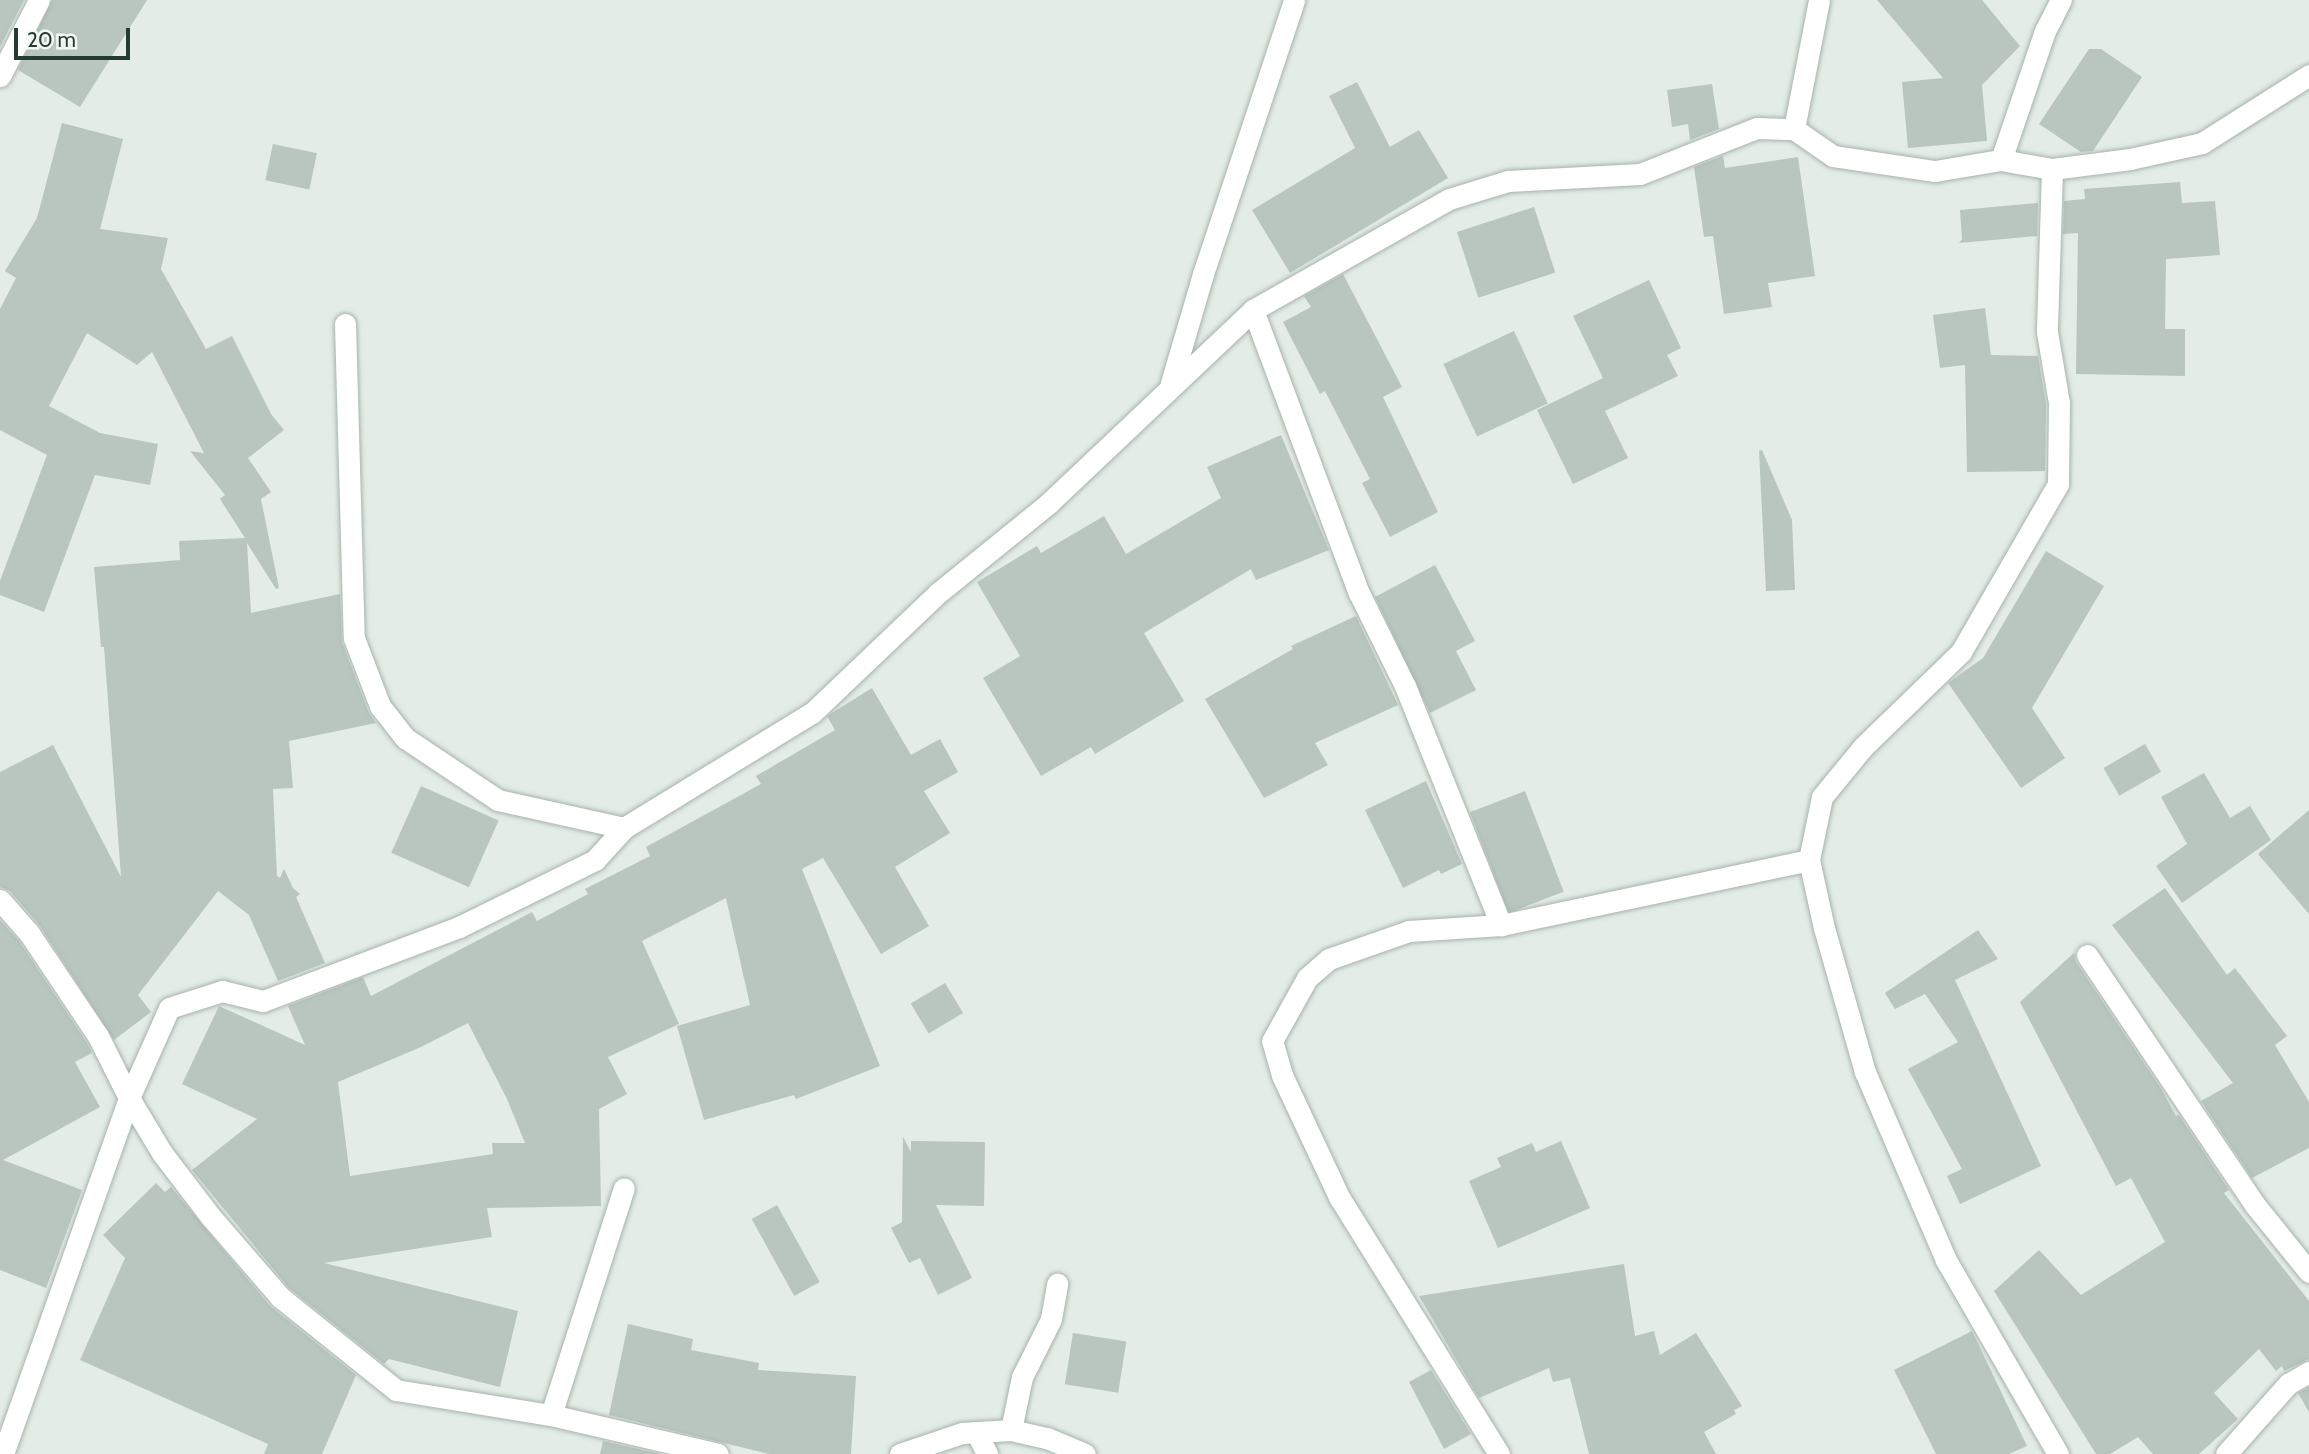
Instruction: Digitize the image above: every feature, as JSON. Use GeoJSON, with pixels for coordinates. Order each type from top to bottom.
{"type":"FeatureCollection","features":[{"type":"Feature","properties":{"kind":"street"},"geometry":{"type":"LineString","coordinates":[[0,76],[39,0]]}},
{"type":"Feature","properties":{"kind":"street"},"geometry":{"type":"LineString","coordinates":[[1171,385],[1203,274],[1294,0]]}},
{"type":"Feature","properties":{"kind":"street"},"geometry":{"type":"LineString","coordinates":[[1794,129],[1819,0]]}},
{"type":"Feature","properties":{"kind":"street"},"geometry":{"type":"LineString","coordinates":[[2001,160],[2045,31],[2061,0]]}},
{"type":"Feature","properties":{"kind":"street"},"geometry":{"type":"LineString","coordinates":[[3,1454],[129,1098],[169,1008],[222,991],[263,1001],[459,927],[595,860],[624,828],[812,713],[938,593],[1049,503],[1253,310],[1449,200],[1508,181],[1640,174],[1757,128],[1794,129],[1833,156],[1935,171],[2001,160],[2052,169],[2130,159],[2202,143],[2309,75]]}},
{"type":"Feature","properties":{"kind":"street"},"geometry":{"type":"LineString","coordinates":[[2052,169],[2047,332],[2059,404],[2058,484],[1961,652],[1863,747],[1822,797],[1809,860],[1824,928],[1865,1072],[1946,1260],[2058,1454]]}},
{"type":"Feature","properties":{"kind":"street"},"geometry":{"type":"LineString","coordinates":[[1253,310],[1359,593],[1405,686],[1501,925]]}},
{"type":"Feature","properties":{"kind":"street"},"geometry":{"type":"LineString","coordinates":[[345,324],[354,638],[380,706],[405,738],[498,800],[624,828]]}},
{"type":"Feature","properties":{"kind":"street"},"geometry":{"type":"LineString","coordinates":[[1499,1454],[1340,1199],[1282,1076],[1272,1041],[1307,978],[1329,960],[1409,932],[1501,925],[1809,860]]}},
{"type":"Feature","properties":{"kind":"street"},"geometry":{"type":"LineString","coordinates":[[0,900],[29,933],[98,1036],[129,1098],[170,1164],[280,1297],[396,1390],[551,1415],[718,1454]]}},
{"type":"Feature","properties":{"kind":"street"},"geometry":{"type":"LineString","coordinates":[[2087,955],[2255,1205],[2309,1272]]}},
{"type":"Feature","properties":{"kind":"street"},"geometry":{"type":"LineString","coordinates":[[551,1415],[624,1188]]}},
{"type":"Feature","properties":{"kind":"street"},"geometry":{"type":"LineString","coordinates":[[1011,1430],[1022,1377],[1051,1319],[1057,1284]]}},
{"type":"Feature","properties":{"kind":"street"},"geometry":{"type":"LineString","coordinates":[[2226,1454],[2288,1384],[2309,1372]]}},
{"type":"Feature","properties":{"kind":"street"},"geometry":{"type":"LineString","coordinates":[[900,1454],[962,1433],[1011,1430],[1047,1438],[1085,1454]]}},
{"type":"Feature","properties":{"kind":"street"},"geometry":{"type":"LineString","coordinates":[[976,1432],[987,1454]]}},
{"type":"Feature","properties":{"kind":"building"},"geometry":{"type":"Polygon","coordinates":[[[0,0],[24,0],[0,47],[0,0]]]}},
{"type":"Feature","properties":{"kind":"building"},"geometry":{"type":"Polygon","coordinates":[[[52,0],[147,0],[80,107],[18,70],[52,0]]]}},
{"type":"Feature","properties":{"kind":"building"},"geometry":{"type":"Polygon","coordinates":[[[1877,0],[1982,0],[2020,46],[1982,85],[1987,141],[1908,148],[1902,82],[1943,78],[1877,0]]]}},
{"type":"Feature","properties":{"kind":"building"},"geometry":{"type":"Polygon","coordinates":[[[2089,49],[2101,49],[2142,77],[2093,151],[2081,152],[2039,124],[2089,49]]]}},
{"type":"Feature","properties":{"kind":"building"},"geometry":{"type":"Polygon","coordinates":[[[1357,82],[1390,147],[1419,130],[1448,178],[1290,273],[1252,210],[1355,148],[1329,96],[1357,82]]]}},
{"type":"Feature","properties":{"kind":"building"},"geometry":{"type":"Polygon","coordinates":[[[1712,84],[1719,129],[1690,140],[1688,124],[1672,127],[1667,90],[1712,84]]]}},
{"type":"Feature","properties":{"kind":"building"},"geometry":{"type":"Polygon","coordinates":[[[62,123],[123,139],[100,229],[168,238],[161,269],[206,349],[232,336],[271,414],[284,430],[248,458],[271,492],[261,499],[279,588],[276,589],[247,543],[251,613],[340,594],[342,642],[368,711],[376,723],[289,741],[293,788],[273,789],[277,876],[280,878],[284,869],[293,888],[300,894],[296,897],[325,963],[278,981],[249,915],[218,891],[138,995],[151,1012],[114,1040],[40,926],[10,891],[0,887],[0,772],[53,745],[121,877],[104,647],[101,647],[94,567],[180,560],[179,541],[245,538],[220,499],[225,495],[190,451],[204,453],[152,352],[137,365],[87,333],[49,406],[100,433],[158,444],[150,485],[95,475],[44,612],[0,595],[0,581],[47,455],[0,430],[0,309],[16,278],[5,271],[37,218],[62,123]]]}},
{"type":"Feature","properties":{"kind":"building"},"geometry":{"type":"Polygon","coordinates":[[[273,144],[317,153],[309,190],[265,180],[273,144]]]}},
{"type":"Feature","properties":{"kind":"building"},"geometry":{"type":"Polygon","coordinates":[[[1723,156],[1725,168],[1798,157],[1815,276],[1768,283],[1772,307],[1724,314],[1713,236],[1704,237],[1694,167],[1723,156]]]}},
{"type":"Feature","properties":{"kind":"building"},"geometry":{"type":"Polygon","coordinates":[[[2180,182],[2182,203],[2215,201],[2220,255],[2166,259],[2165,329],[2185,329],[2185,376],[2076,374],[2078,233],[2063,234],[2064,201],[2085,199],[2084,189],[2180,182]]]}},
{"type":"Feature","properties":{"kind":"building"},"geometry":{"type":"Polygon","coordinates":[[[2038,203],[2037,236],[1959,243],[1962,239],[1960,210],[2038,203]]]}},
{"type":"Feature","properties":{"kind":"building"},"geometry":{"type":"Polygon","coordinates":[[[1534,207],[1555,273],[1478,298],[1457,232],[1534,207]]]}},
{"type":"Feature","properties":{"kind":"building"},"geometry":{"type":"Polygon","coordinates":[[[1343,274],[1402,387],[1383,397],[1438,512],[1390,537],[1362,483],[1370,479],[1325,391],[1320,394],[1283,322],[1311,307],[1304,296],[1343,274]]]}},
{"type":"Feature","properties":{"kind":"building"},"geometry":{"type":"Polygon","coordinates":[[[1649,280],[1681,348],[1667,355],[1678,376],[1605,411],[1628,458],[1573,484],[1537,410],[1603,378],[1573,316],[1649,280]]]}},
{"type":"Feature","properties":{"kind":"building"},"geometry":{"type":"Polygon","coordinates":[[[1985,308],[1991,355],[2038,356],[2046,404],[2045,471],[1967,472],[1965,365],[1940,368],[1933,315],[1985,308]]]}},
{"type":"Feature","properties":{"kind":"building"},"geometry":{"type":"Polygon","coordinates":[[[1514,331],[1548,404],[1477,436],[1443,364],[1514,331]]]}},
{"type":"Feature","properties":{"kind":"building"},"geometry":{"type":"Polygon","coordinates":[[[1281,435],[1329,550],[1256,580],[1251,569],[1144,633],[1184,701],[1095,754],[1091,747],[1041,776],[983,678],[1020,656],[977,582],[1037,546],[1041,553],[1104,516],[1126,554],[1221,498],[1207,467],[1281,435]]]}},
{"type":"Feature","properties":{"kind":"building"},"geometry":{"type":"Polygon","coordinates":[[[1762,450],[1792,520],[1795,590],[1766,591],[1759,451],[1762,450]]]}},
{"type":"Feature","properties":{"kind":"building"},"geometry":{"type":"Polygon","coordinates":[[[2046,551],[2104,586],[2032,708],[2065,758],[2021,788],[1948,683],[1983,658],[2046,551]]]}},
{"type":"Feature","properties":{"kind":"building"},"geometry":{"type":"Polygon","coordinates":[[[1435,565],[1475,641],[1456,651],[1476,690],[1430,713],[1375,597],[1435,565]]]}},
{"type":"Feature","properties":{"kind":"building"},"geometry":{"type":"Polygon","coordinates":[[[1356,616],[1398,705],[1315,743],[1328,765],[1264,798],[1205,699],[1293,649],[1291,646],[1356,616]]]}},
{"type":"Feature","properties":{"kind":"building"},"geometry":{"type":"Polygon","coordinates":[[[872,688],[911,755],[940,739],[958,772],[924,791],[950,833],[895,867],[929,926],[881,954],[823,858],[802,869],[880,1066],[796,1099],[794,1095],[704,1120],[677,1026],[750,1005],[726,898],[642,941],[679,1024],[608,1057],[627,1094],[599,1109],[601,1206],[487,1208],[492,1237],[324,1263],[518,1311],[500,1387],[389,1359],[384,1364],[289,1288],[192,1170],[257,1119],[182,1084],[219,1006],[305,1045],[288,1006],[363,977],[371,996],[532,912],[537,921],[588,894],[585,889],[650,856],[646,847],[761,784],[756,776],[835,730],[827,716],[872,688]],[[468,1023],[421,1047],[338,1082],[350,1176],[493,1154],[492,1143],[525,1143],[507,1099],[468,1023]]]}},
{"type":"Feature","properties":{"kind":"building"},"geometry":{"type":"Polygon","coordinates":[[[2145,744],[2161,772],[2119,796],[2103,768],[2145,744]]]}},
{"type":"Feature","properties":{"kind":"building"},"geometry":{"type":"Polygon","coordinates":[[[2204,773],[2230,818],[2250,806],[2271,840],[2182,903],[2156,866],[2187,844],[2161,797],[2204,773]]]}},
{"type":"Feature","properties":{"kind":"building"},"geometry":{"type":"Polygon","coordinates":[[[1426,781],[1462,864],[1441,874],[1439,870],[1403,888],[1365,810],[1426,781]]]}},
{"type":"Feature","properties":{"kind":"building"},"geometry":{"type":"Polygon","coordinates":[[[421,786],[499,821],[469,887],[391,853],[421,786]]]}},
{"type":"Feature","properties":{"kind":"building"},"geometry":{"type":"Polygon","coordinates":[[[1525,791],[1564,892],[1509,913],[1470,812],[1525,791]]]}},
{"type":"Feature","properties":{"kind":"building"},"geometry":{"type":"Polygon","coordinates":[[[2309,810],[2309,914],[2258,854],[2309,810]]]}},
{"type":"Feature","properties":{"kind":"building"},"geometry":{"type":"Polygon","coordinates":[[[2165,888],[2227,975],[2235,968],[2287,1036],[2275,1045],[2309,1102],[2309,1148],[2252,1178],[2201,1101],[2233,1083],[2112,925],[2165,888]]]}},
{"type":"Feature","properties":{"kind":"building"},"geometry":{"type":"Polygon","coordinates":[[[0,920],[19,941],[87,1043],[92,1053],[75,1062],[100,1107],[3,1160],[82,1190],[46,1288],[0,1270],[0,920]]]}},
{"type":"Feature","properties":{"kind":"building"},"geometry":{"type":"Polygon","coordinates":[[[1978,930],[1998,959],[1955,980],[2041,1166],[1960,1204],[1947,1176],[1962,1169],[1908,1069],[1958,1042],[1925,994],[1895,1009],[1885,993],[1978,930]]]}},
{"type":"Feature","properties":{"kind":"building"},"geometry":{"type":"Polygon","coordinates":[[[2074,953],[2076,962],[2162,1090],[2176,1116],[2179,1115],[2229,1190],[2224,1193],[2309,1301],[2309,1359],[2284,1371],[2282,1366],[2276,1371],[2259,1349],[2214,1393],[2238,1419],[2199,1454],[2153,1454],[2138,1437],[2110,1454],[2096,1454],[1994,1291],[2039,1250],[2081,1295],[2165,1242],[2131,1178],[2116,1186],[2020,1002],[2074,953]]]}},
{"type":"Feature","properties":{"kind":"building"},"geometry":{"type":"Polygon","coordinates":[[[945,983],[963,1013],[929,1034],[911,1004],[945,983]]]}},
{"type":"Feature","properties":{"kind":"building"},"geometry":{"type":"Polygon","coordinates":[[[903,1137],[911,1152],[911,1141],[985,1142],[984,1206],[936,1205],[972,1278],[938,1295],[920,1258],[909,1263],[891,1228],[902,1222],[903,1137]]]}},
{"type":"Feature","properties":{"kind":"building"},"geometry":{"type":"Polygon","coordinates":[[[1561,1141],[1590,1208],[1498,1248],[1469,1181],[1501,1167],[1497,1158],[1532,1143],[1536,1152],[1561,1141]]]}},
{"type":"Feature","properties":{"kind":"building"},"geometry":{"type":"Polygon","coordinates":[[[156,1183],[165,1192],[171,1187],[270,1306],[356,1375],[322,1454],[264,1454],[268,1444],[80,1360],[125,1258],[103,1235],[156,1183]]]}},
{"type":"Feature","properties":{"kind":"building"},"geometry":{"type":"Polygon","coordinates":[[[777,1205],[820,1282],[794,1296],[752,1219],[777,1205]]]}},
{"type":"Feature","properties":{"kind":"building"},"geometry":{"type":"Polygon","coordinates":[[[1624,1264],[1635,1336],[1654,1331],[1660,1355],[1696,1333],[1742,1406],[1734,1410],[1736,1414],[1704,1432],[1716,1454],[1589,1454],[1570,1378],[1553,1382],[1549,1368],[1479,1398],[1419,1296],[1624,1264]]]}},
{"type":"Feature","properties":{"kind":"building"},"geometry":{"type":"Polygon","coordinates":[[[628,1324],[693,1339],[691,1350],[759,1363],[758,1370],[856,1376],[851,1454],[769,1454],[609,1415],[628,1324]]]}},
{"type":"Feature","properties":{"kind":"building"},"geometry":{"type":"Polygon","coordinates":[[[1972,1331],[2027,1446],[2009,1454],[1936,1454],[1894,1370],[1972,1331]]]}},
{"type":"Feature","properties":{"kind":"building"},"geometry":{"type":"Polygon","coordinates":[[[1073,1333],[1126,1341],[1118,1393],[1065,1384],[1073,1333]]]}},
{"type":"Feature","properties":{"kind":"building"},"geometry":{"type":"Polygon","coordinates":[[[1431,1370],[1471,1434],[1444,1449],[1409,1382],[1431,1370]]]}},
{"type":"Feature","properties":{"kind":"building"},"geometry":{"type":"Polygon","coordinates":[[[2309,1387],[2309,1412],[2298,1393],[2309,1387]]]}},
{"type":"Feature","properties":{"kind":"building"},"geometry":{"type":"Polygon","coordinates":[[[603,1441],[660,1454],[600,1454],[603,1441]]]}}]}
